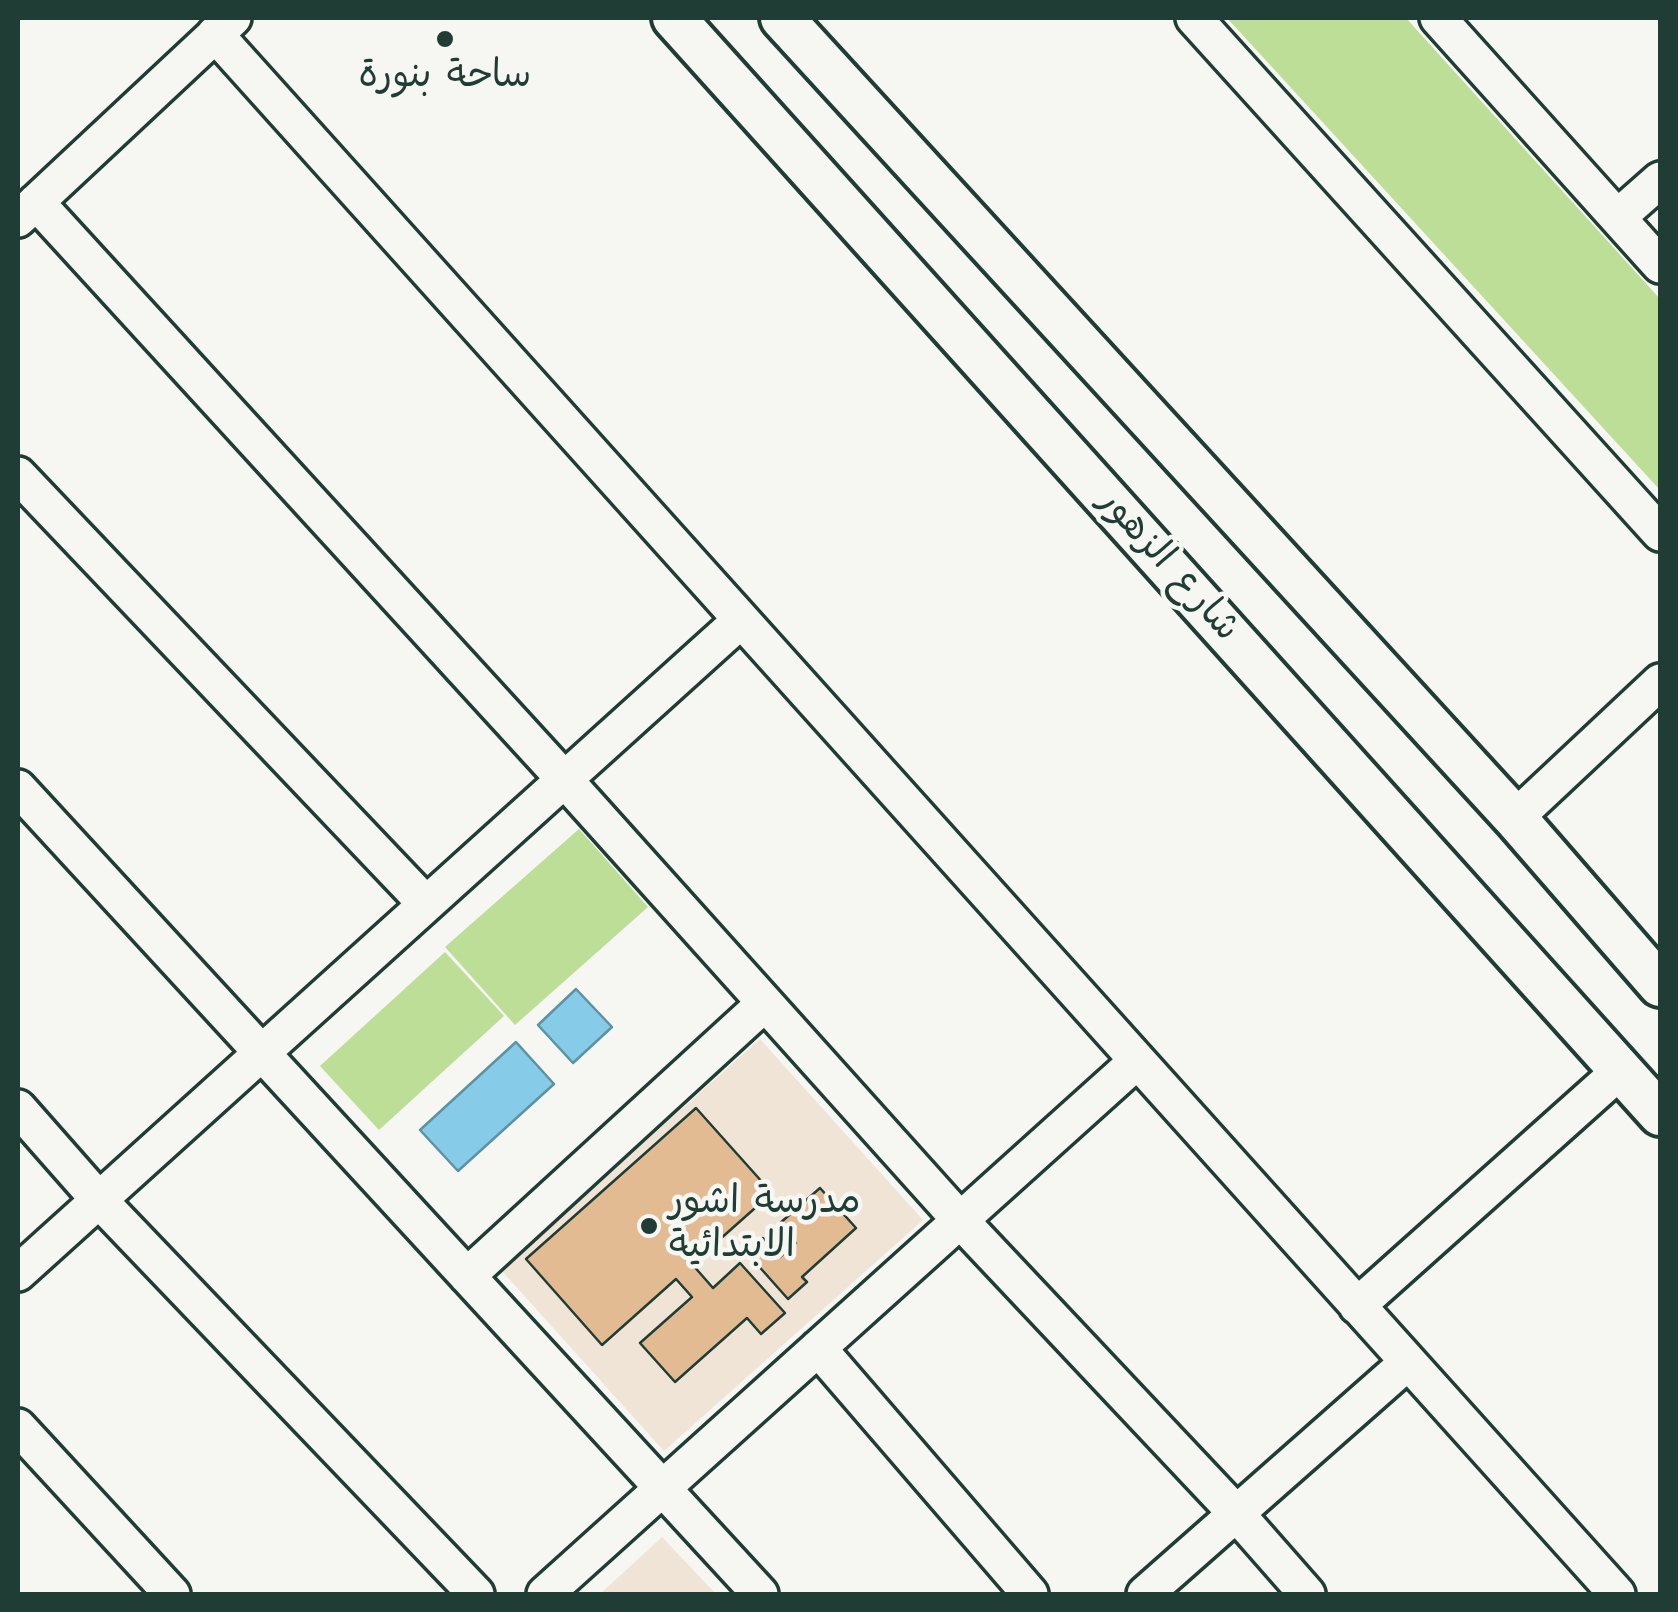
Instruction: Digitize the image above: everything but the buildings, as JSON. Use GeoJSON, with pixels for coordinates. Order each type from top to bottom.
{"type":"FeatureCollection","features":[{"type":"Feature","properties":{"kind":"main road","name":"شارع الزهور"},"geometry":{"type":"LineString","coordinates":[[674,18],[1660,1114]]}},
{"type":"Feature","properties":{"kind":"main road"},"geometry":{"type":"LineString","coordinates":[[782,18],[1516,818],[1660,984]]}},
{"type":"Feature","properties":{"kind":"street"},"geometry":{"type":"LineString","coordinates":[[1194,18],[1660,533]]}},
{"type":"Feature","properties":{"kind":"street"},"geometry":{"type":"LineString","coordinates":[[1438,18],[1660,265]]}},
{"type":"Feature","properties":{"kind":"street"},"geometry":{"type":"LineString","coordinates":[[1307,1594],[960,1220],[564,780],[27,211],[224,26],[741,620],[1617,1594]]}},
{"type":"Feature","properties":{"kind":"street"},"geometry":{"type":"LineString","coordinates":[[1618,217],[1660,180]]}},
{"type":"Feature","properties":{"kind":"street"},"geometry":{"type":"LineString","coordinates":[[18,475],[426,904]]}},
{"type":"Feature","properties":{"kind":"street"},"geometry":{"type":"LineString","coordinates":[[18,1273],[741,620]]}},
{"type":"Feature","properties":{"kind":"street"},"geometry":{"type":"LineString","coordinates":[[1516,818],[1660,682]]}},
{"type":"Feature","properties":{"kind":"street"},"geometry":{"type":"LineString","coordinates":[[18,788],[760,1594]]}},
{"type":"Feature","properties":{"kind":"street"},"geometry":{"type":"LineString","coordinates":[[467,1276],[765,1003]]}},
{"type":"Feature","properties":{"kind":"street"},"geometry":{"type":"LineString","coordinates":[[545,1594],[1138,1061]]}},
{"type":"Feature","properties":{"kind":"street"},"geometry":{"type":"LineString","coordinates":[[1357,1306],[1621,1070]]}},
{"type":"Feature","properties":{"kind":"street"},"geometry":{"type":"LineString","coordinates":[[18,1108],[99,1200],[476,1594]]}},
{"type":"Feature","properties":{"kind":"street"},"geometry":{"type":"LineString","coordinates":[[818,1348],[1030,1594]]}},
{"type":"Feature","properties":{"kind":"street"},"geometry":{"type":"LineString","coordinates":[[1145,1594],[1408,1362]]}},
{"type":"Feature","properties":{"kind":"street"},"geometry":{"type":"LineString","coordinates":[[18,1428],[172,1594]]}},
{"type":"Feature","properties":{"kind":"shaded area"},"geometry":{"type":"Polygon","coordinates":[[[760,1039],[923,1220],[664,1451],[501,1270],[760,1039]]]}},
{"type":"Feature","properties":{"kind":"shaded area"},"geometry":{"type":"Polygon","coordinates":[[[662,1537],[716,1594],[600,1594],[662,1537]]]}},
{"type":"Feature","properties":{"kind":"green space"},"geometry":{"type":"Polygon","coordinates":[[[1227,18],[1406,18],[1660,299],[1660,490],[1227,18]]]}},
{"type":"Feature","properties":{"kind":"green space"},"geometry":{"type":"Polygon","coordinates":[[[579,829],[648,907],[515,1025],[445,947],[579,829]]]}},
{"type":"Feature","properties":{"kind":"green space"},"geometry":{"type":"Polygon","coordinates":[[[445,952],[504,1016],[379,1130],[320,1066],[445,952]]]}},
{"type":"Feature","properties":{"kind":"water"},"geometry":{"type":"Polygon","coordinates":[[[576,989],[612,1027],[573,1063],[538,1025],[576,989]]]}},
{"type":"Feature","properties":{"kind":"water"},"geometry":{"type":"Polygon","coordinates":[[[516,1042],[554,1084],[458,1171],[420,1130],[516,1042]]]}},
{"type":"Feature","properties":{"kind":"place","name":"ساحة بنورة"},"geometry":{"type":"Point","coordinates":[445,39]}},
{"type":"Feature","properties":{"kind":"place","name":"مدرسة اشور الابتدائية"},"geometry":{"type":"Point","coordinates":[649,1226]}}]}
